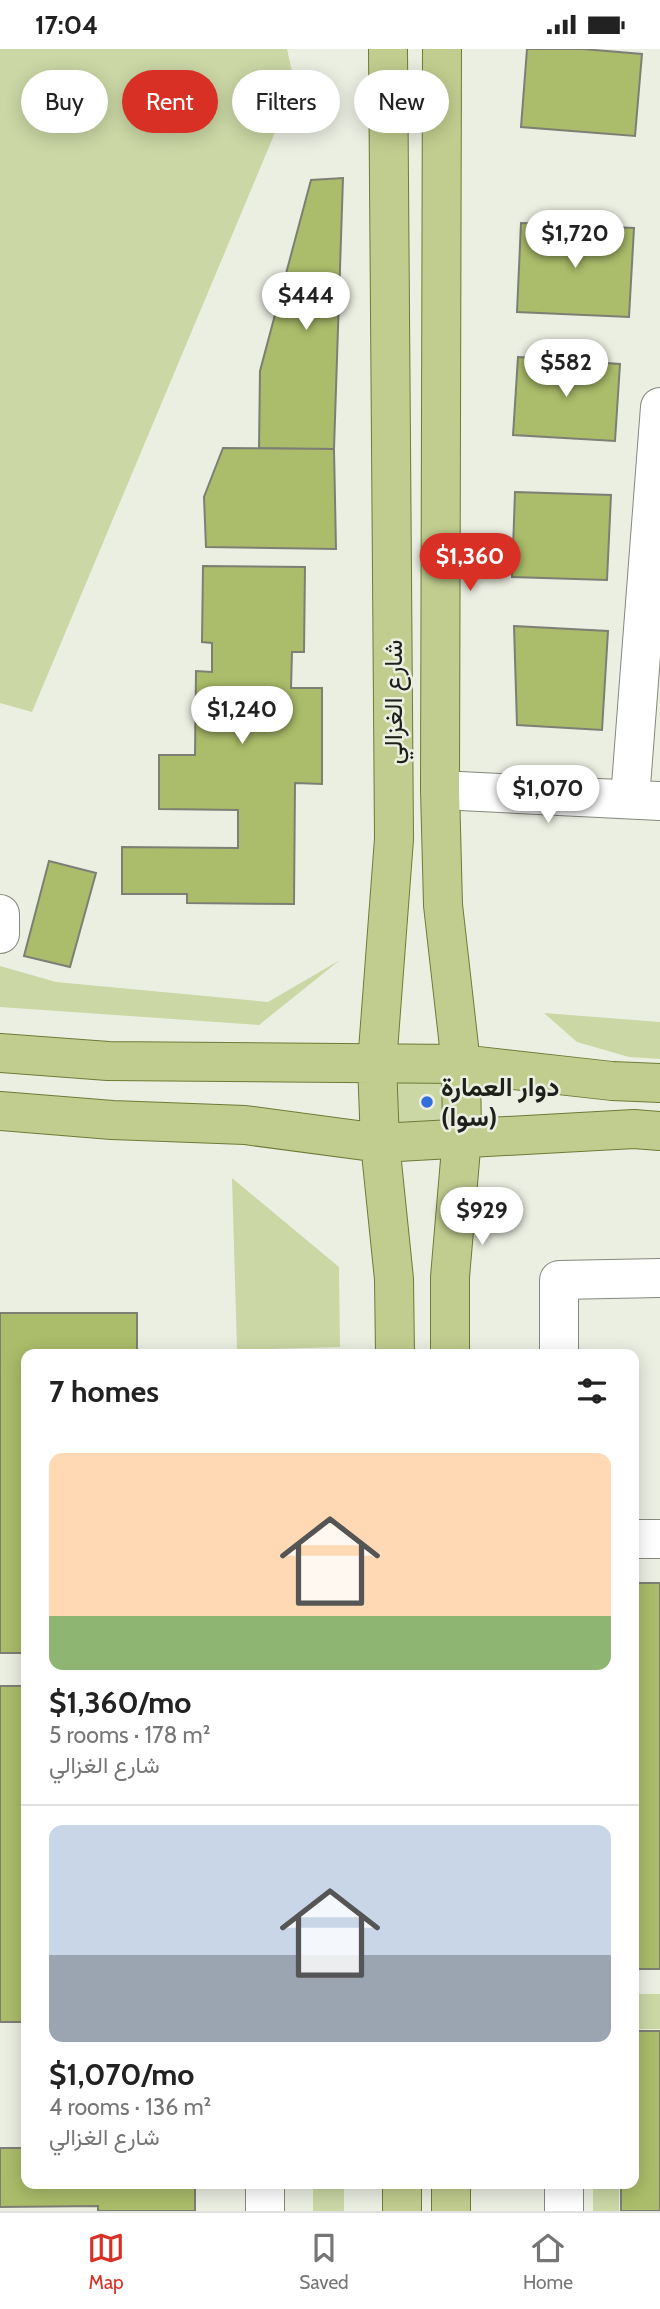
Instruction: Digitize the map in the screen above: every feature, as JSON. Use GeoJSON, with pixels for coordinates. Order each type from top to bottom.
{"type":"FeatureCollection","features":[{"type":"Feature","properties":{"kind":"main road","name":"شارع الغزالي"},"geometry":{"type":"LineString","coordinates":[[388,49],[394,839],[377,1064],[380,1143],[394,1279],[395,1349]]}},
{"type":"Feature","properties":{"kind":"main road","name":"شارع الغزالي"},"geometry":{"type":"LineString","coordinates":[[442,49],[440,790],[443,905],[461,1064],[462,1137],[450,1277],[450,1349]]}},
{"type":"Feature","properties":{"kind":"main road"},"geometry":{"type":"LineString","coordinates":[[0,1053],[108,1061],[461,1064],[612,1081],[660,1083]]}},
{"type":"Feature","properties":{"kind":"main road"},"geometry":{"type":"LineString","coordinates":[[0,1111],[112,1120],[245,1125],[380,1143],[634,1129],[660,1131]]}},
{"type":"Feature","properties":{"kind":"main road"},"geometry":{"type":"LineString","coordinates":[[402,2189],[402,2211]]}},
{"type":"Feature","properties":{"kind":"main road"},"geometry":{"type":"LineString","coordinates":[[451,2189],[451,2211]]}},
{"type":"Feature","properties":{"kind":"street"},"geometry":{"type":"LineString","coordinates":[[440,790],[645,800],[660,407]]}},
{"type":"Feature","properties":{"kind":"street"},"geometry":{"type":"LineString","coordinates":[[0,914],[0,934]]}},
{"type":"Feature","properties":{"kind":"street"},"geometry":{"type":"LineString","coordinates":[[559,1349],[559,1280],[660,1278]]}},
{"type":"Feature","properties":{"kind":"street"},"geometry":{"type":"LineString","coordinates":[[639,1539],[660,1539]]}},
{"type":"Feature","properties":{"kind":"street"},"geometry":{"type":"LineString","coordinates":[[265,2189],[265,2211]]}},
{"type":"Feature","properties":{"kind":"street"},"geometry":{"type":"LineString","coordinates":[[564,2189],[564,2211]]}},
{"type":"Feature","properties":{"kind":"green space"},"geometry":{"type":"Polygon","coordinates":[[[0,49],[287,49],[292,70],[232,70],[232,133],[275,133],[32,712],[0,703],[0,49]]]}},
{"type":"Feature","properties":{"kind":"green space"},"geometry":{"type":"Polygon","coordinates":[[[340,960],[259,1025],[0,1007],[0,966],[56,982],[268,1002],[340,960]]]}},
{"type":"Feature","properties":{"kind":"green space"},"geometry":{"type":"Polygon","coordinates":[[[544,1013],[660,1022],[660,1059],[629,1057],[577,1042],[544,1013]]]}},
{"type":"Feature","properties":{"kind":"green space"},"geometry":{"type":"Polygon","coordinates":[[[438,1065],[459,1126],[403,1128],[396,1119],[397,1084],[404,1074],[438,1065]]]}},
{"type":"Feature","properties":{"kind":"green space"},"geometry":{"type":"Polygon","coordinates":[[[232,1178],[339,1267],[340,1347],[237,1349],[232,1178]]]}},
{"type":"Feature","properties":{"kind":"green space"},"geometry":{"type":"Polygon","coordinates":[[[639,1994],[660,1994],[660,2029],[639,2029],[639,1994]]]}},
{"type":"Feature","properties":{"kind":"green space"},"geometry":{"type":"Polygon","coordinates":[[[313,2189],[344,2189],[344,2211],[313,2211],[313,2189]]]}},
{"type":"Feature","properties":{"kind":"green space"},"geometry":{"type":"Polygon","coordinates":[[[593,2189],[619,2189],[619,2211],[593,2211],[593,2189]]]}},
{"type":"Feature","properties":{"kind":"building"},"geometry":{"type":"Polygon","coordinates":[[[527,49],[583,49],[642,54],[635,136],[521,127],[527,49]]]}},
{"type":"Feature","properties":{"kind":"building"},"geometry":{"type":"Polygon","coordinates":[[[343,178],[334,449],[259,448],[260,371],[311,180],[343,178]]]}},
{"type":"Feature","properties":{"kind":"building"},"geometry":{"type":"Polygon","coordinates":[[[521,223],[634,228],[629,317],[517,312],[521,223]]]}},
{"type":"Feature","properties":{"kind":"building"},"geometry":{"type":"Polygon","coordinates":[[[518,357],[620,364],[615,441],[513,435],[518,357]]]}},
{"type":"Feature","properties":{"kind":"building"},"geometry":{"type":"Polygon","coordinates":[[[223,448],[334,449],[336,549],[206,547],[204,497],[223,448]]]}},
{"type":"Feature","properties":{"kind":"building"},"geometry":{"type":"Polygon","coordinates":[[[515,492],[611,495],[607,580],[512,577],[515,492]]]}},
{"type":"Feature","properties":{"kind":"building"},"geometry":{"type":"Polygon","coordinates":[[[203,566],[305,567],[304,652],[292,652],[291,688],[322,688],[322,784],[295,783],[294,904],[187,903],[187,894],[122,894],[122,847],[238,848],[238,810],[159,809],[159,755],[195,755],[196,671],[212,672],[212,643],[202,642],[203,566]]]}},
{"type":"Feature","properties":{"kind":"building"},"geometry":{"type":"Polygon","coordinates":[[[514,626],[608,631],[602,730],[517,725],[514,626]]]}},
{"type":"Feature","properties":{"kind":"building"},"geometry":{"type":"Polygon","coordinates":[[[49,861],[96,873],[70,967],[24,956],[49,861]]]}},
{"type":"Feature","properties":{"kind":"building"},"geometry":{"type":"Polygon","coordinates":[[[0,1313],[137,1313],[137,1349],[21,1349],[21,1653],[0,1653],[0,1313]]]}},
{"type":"Feature","properties":{"kind":"building"},"geometry":{"type":"Polygon","coordinates":[[[639,1583],[660,1583],[660,1969],[639,1969],[639,1583]]]}},
{"type":"Feature","properties":{"kind":"building"},"geometry":{"type":"Polygon","coordinates":[[[0,1686],[21,1686],[21,2022],[0,2022],[0,1686]]]}},
{"type":"Feature","properties":{"kind":"building"},"geometry":{"type":"Polygon","coordinates":[[[639,2031],[660,2031],[660,2211],[621,2211],[621,2189],[639,2189],[639,2031]]]}},
{"type":"Feature","properties":{"kind":"building"},"geometry":{"type":"Polygon","coordinates":[[[0,2148],[21,2148],[21,2189],[195,2189],[195,2211],[98,2211],[98,2206],[0,2207],[0,2148]]]}},
{"type":"Feature","properties":{"kind":"place","name":"دوار العمارة (سوا)"},"geometry":{"type":"Point","coordinates":[427,1102]}}]}
